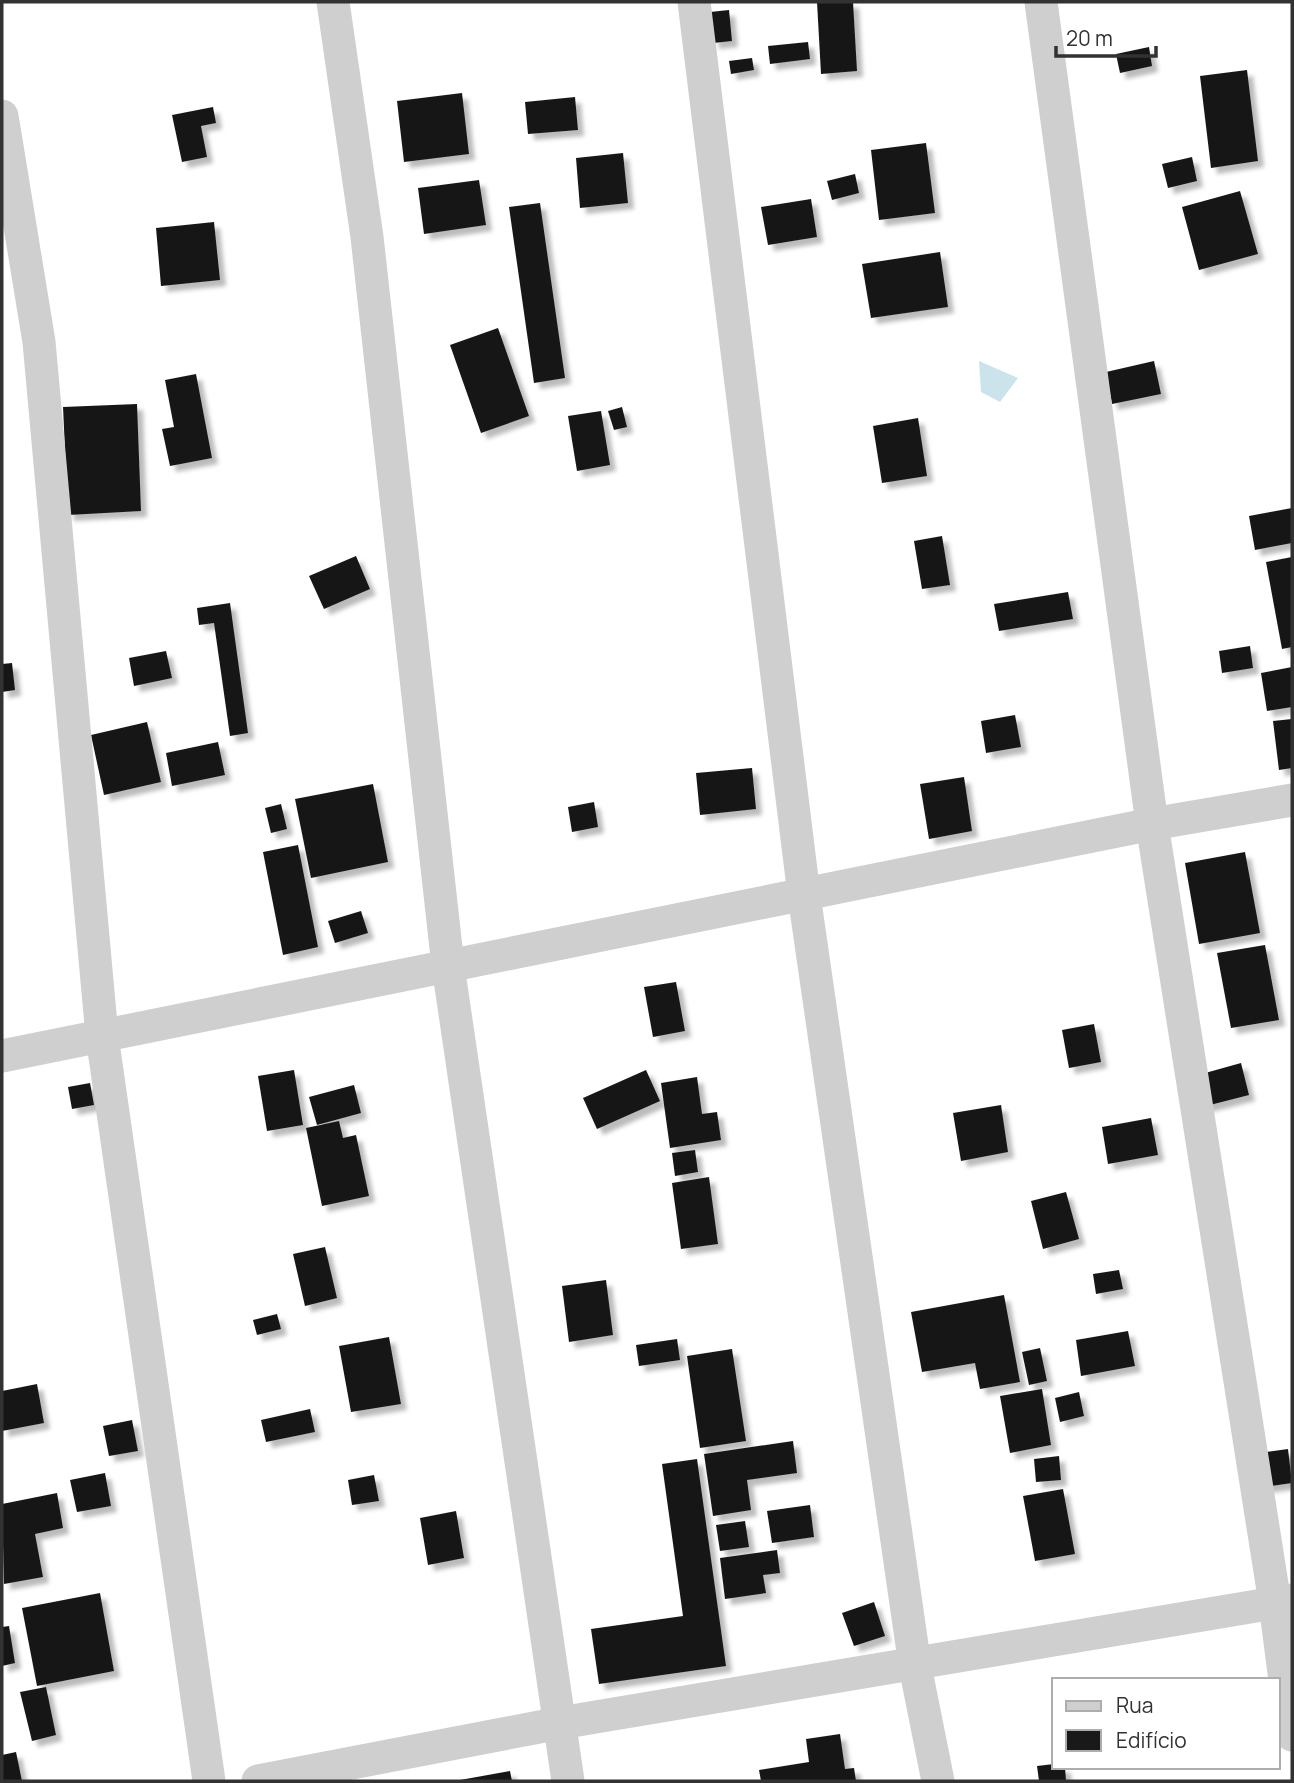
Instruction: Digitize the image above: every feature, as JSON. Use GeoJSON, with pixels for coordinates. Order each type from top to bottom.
{"type":"FeatureCollection","features":[{"type":"Feature","properties":{"kind":"street"},"geometry":{"type":"LineString","coordinates":[[333,2],[367,237],[448,966],[568,1781]]}},
{"type":"Feature","properties":{"kind":"street"},"geometry":{"type":"LineString","coordinates":[[694,2],[804,895],[915,1666],[938,1781]]}},
{"type":"Feature","properties":{"kind":"street"},"geometry":{"type":"LineString","coordinates":[[1041,2],[1152,824],[1284,1602],[1292,1735]]}},
{"type":"Feature","properties":{"kind":"street"},"geometry":{"type":"LineString","coordinates":[[2,116],[39,342],[102,1036],[209,1781]]}},
{"type":"Feature","properties":{"kind":"street"},"geometry":{"type":"LineString","coordinates":[[2,1056],[1152,824],[1292,800]]}},
{"type":"Feature","properties":{"kind":"street"},"geometry":{"type":"LineString","coordinates":[[258,1781],[560,1723],[915,1666],[1284,1602]]}},
{"type":"Feature","properties":{"kind":"water"},"geometry":{"type":"Polygon","coordinates":[[[979,361],[1018,378],[1000,402],[981,392],[979,361]]]}},
{"type":"Feature","properties":{"kind":"building"},"geometry":{"type":"Polygon","coordinates":[[[817,2],[853,2],[857,71],[821,74],[817,2]]]}},
{"type":"Feature","properties":{"kind":"building"},"geometry":{"type":"Polygon","coordinates":[[[729,10],[732,41],[713,43],[710,12],[729,10]]]}},
{"type":"Feature","properties":{"kind":"building"},"geometry":{"type":"Polygon","coordinates":[[[808,42],[810,59],[770,64],[768,46],[808,42]]]}},
{"type":"Feature","properties":{"kind":"building"},"geometry":{"type":"Polygon","coordinates":[[[1149,47],[1152,66],[1120,73],[1116,54],[1149,47]]]}},
{"type":"Feature","properties":{"kind":"building"},"geometry":{"type":"Polygon","coordinates":[[[752,58],[754,70],[731,74],[729,61],[752,58]]]}},
{"type":"Feature","properties":{"kind":"building"},"geometry":{"type":"Polygon","coordinates":[[[1247,70],[1258,161],[1211,168],[1200,76],[1247,70]]]}},
{"type":"Feature","properties":{"kind":"building"},"geometry":{"type":"Polygon","coordinates":[[[462,93],[469,154],[404,162],[397,101],[462,93]]]}},
{"type":"Feature","properties":{"kind":"building"},"geometry":{"type":"Polygon","coordinates":[[[575,97],[578,130],[528,134],[525,102],[575,97]]]}},
{"type":"Feature","properties":{"kind":"building"},"geometry":{"type":"Polygon","coordinates":[[[213,107],[216,123],[201,126],[207,157],[182,162],[172,115],[213,107]]]}},
{"type":"Feature","properties":{"kind":"building"},"geometry":{"type":"Polygon","coordinates":[[[926,143],[935,213],[879,220],[871,150],[926,143]]]}},
{"type":"Feature","properties":{"kind":"building"},"geometry":{"type":"Polygon","coordinates":[[[623,153],[628,203],[580,208],[576,158],[623,153]]]}},
{"type":"Feature","properties":{"kind":"building"},"geometry":{"type":"Polygon","coordinates":[[[1192,157],[1197,181],[1168,188],[1162,164],[1192,157]]]}},
{"type":"Feature","properties":{"kind":"building"},"geometry":{"type":"Polygon","coordinates":[[[855,174],[859,193],[832,200],[827,181],[855,174]]]}},
{"type":"Feature","properties":{"kind":"building"},"geometry":{"type":"Polygon","coordinates":[[[479,180],[486,225],[424,234],[418,188],[479,180]]]}},
{"type":"Feature","properties":{"kind":"building"},"geometry":{"type":"Polygon","coordinates":[[[1240,191],[1258,254],[1199,270],[1182,207],[1240,191]]]}},
{"type":"Feature","properties":{"kind":"building"},"geometry":{"type":"Polygon","coordinates":[[[811,199],[817,237],[768,245],[761,207],[811,199]]]}},
{"type":"Feature","properties":{"kind":"building"},"geometry":{"type":"Polygon","coordinates":[[[540,203],[565,378],[534,383],[509,207],[540,203]]]}},
{"type":"Feature","properties":{"kind":"building"},"geometry":{"type":"Polygon","coordinates":[[[214,222],[220,280],[161,286],[156,228],[214,222]]]}},
{"type":"Feature","properties":{"kind":"building"},"geometry":{"type":"Polygon","coordinates":[[[940,252],[948,307],[871,318],[862,264],[940,252]]]}},
{"type":"Feature","properties":{"kind":"building"},"geometry":{"type":"Polygon","coordinates":[[[498,328],[529,416],[481,433],[450,345],[498,328]]]}},
{"type":"Feature","properties":{"kind":"building"},"geometry":{"type":"Polygon","coordinates":[[[1154,361],[1161,394],[1112,404],[1106,372],[1154,361]]]}},
{"type":"Feature","properties":{"kind":"building"},"geometry":{"type":"Polygon","coordinates":[[[196,374],[212,458],[170,466],[162,429],[174,427],[165,380],[196,374]]]}},
{"type":"Feature","properties":{"kind":"building"},"geometry":{"type":"Polygon","coordinates":[[[137,404],[141,511],[68,515],[63,407],[137,404]]]}},
{"type":"Feature","properties":{"kind":"building"},"geometry":{"type":"Polygon","coordinates":[[[622,407],[627,427],[614,430],[608,411],[622,407]]]}},
{"type":"Feature","properties":{"kind":"building"},"geometry":{"type":"Polygon","coordinates":[[[601,411],[610,465],[577,471],[568,416],[601,411]]]}},
{"type":"Feature","properties":{"kind":"building"},"geometry":{"type":"Polygon","coordinates":[[[918,418],[927,476],[882,483],[873,426],[918,418]]]}},
{"type":"Feature","properties":{"kind":"building"},"geometry":{"type":"Polygon","coordinates":[[[1292,508],[1292,543],[1255,550],[1249,516],[1292,508]]]}},
{"type":"Feature","properties":{"kind":"building"},"geometry":{"type":"Polygon","coordinates":[[[942,536],[950,585],[922,589],[914,541],[942,536]]]}},
{"type":"Feature","properties":{"kind":"building"},"geometry":{"type":"Polygon","coordinates":[[[356,556],[370,589],[324,609],[309,576],[356,556]]]}},
{"type":"Feature","properties":{"kind":"building"},"geometry":{"type":"Polygon","coordinates":[[[1292,557],[1292,647],[1282,649],[1266,562],[1292,557]]]}},
{"type":"Feature","properties":{"kind":"building"},"geometry":{"type":"Polygon","coordinates":[[[1068,592],[1073,619],[999,631],[994,604],[1068,592]]]}},
{"type":"Feature","properties":{"kind":"building"},"geometry":{"type":"Polygon","coordinates":[[[230,603],[248,733],[230,736],[214,623],[199,625],[197,608],[230,603]]]}},
{"type":"Feature","properties":{"kind":"building"},"geometry":{"type":"Polygon","coordinates":[[[1250,646],[1253,668],[1222,673],[1219,651],[1250,646]]]}},
{"type":"Feature","properties":{"kind":"building"},"geometry":{"type":"Polygon","coordinates":[[[166,651],[172,678],[134,686],[129,658],[166,651]]]}},
{"type":"Feature","properties":{"kind":"building"},"geometry":{"type":"Polygon","coordinates":[[[12,663],[15,690],[2,692],[2,664],[12,663]]]}},
{"type":"Feature","properties":{"kind":"building"},"geometry":{"type":"Polygon","coordinates":[[[1292,667],[1292,707],[1267,711],[1261,673],[1292,667]]]}},
{"type":"Feature","properties":{"kind":"building"},"geometry":{"type":"Polygon","coordinates":[[[1015,715],[1021,747],[986,753],[981,721],[1015,715]]]}},
{"type":"Feature","properties":{"kind":"building"},"geometry":{"type":"Polygon","coordinates":[[[1292,719],[1292,768],[1279,770],[1273,721],[1292,719]]]}},
{"type":"Feature","properties":{"kind":"building"},"geometry":{"type":"Polygon","coordinates":[[[147,722],[161,782],[104,795],[91,735],[147,722]]]}},
{"type":"Feature","properties":{"kind":"building"},"geometry":{"type":"Polygon","coordinates":[[[218,742],[225,775],[172,786],[166,753],[218,742]]]}},
{"type":"Feature","properties":{"kind":"building"},"geometry":{"type":"Polygon","coordinates":[[[752,768],[756,809],[700,815],[696,773],[752,768]]]}},
{"type":"Feature","properties":{"kind":"building"},"geometry":{"type":"Polygon","coordinates":[[[964,777],[972,831],[929,839],[920,784],[964,777]]]}},
{"type":"Feature","properties":{"kind":"building"},"geometry":{"type":"Polygon","coordinates":[[[373,784],[388,862],[311,878],[295,799],[373,784]]]}},
{"type":"Feature","properties":{"kind":"building"},"geometry":{"type":"Polygon","coordinates":[[[594,802],[598,827],[572,832],[568,807],[594,802]]]}},
{"type":"Feature","properties":{"kind":"building"},"geometry":{"type":"Polygon","coordinates":[[[281,804],[287,829],[271,833],[265,808],[281,804]]]}},
{"type":"Feature","properties":{"kind":"building"},"geometry":{"type":"Polygon","coordinates":[[[298,845],[318,947],[283,955],[263,852],[298,845]]]}},
{"type":"Feature","properties":{"kind":"building"},"geometry":{"type":"Polygon","coordinates":[[[1245,852],[1260,933],[1199,944],[1185,863],[1245,852]]]}},
{"type":"Feature","properties":{"kind":"building"},"geometry":{"type":"Polygon","coordinates":[[[361,911],[368,933],[335,943],[328,921],[361,911]]]}},
{"type":"Feature","properties":{"kind":"building"},"geometry":{"type":"Polygon","coordinates":[[[1265,945],[1279,1020],[1231,1028],[1217,953],[1265,945]]]}},
{"type":"Feature","properties":{"kind":"building"},"geometry":{"type":"Polygon","coordinates":[[[676,982],[685,1031],[653,1037],[644,987],[676,982]]]}},
{"type":"Feature","properties":{"kind":"building"},"geometry":{"type":"Polygon","coordinates":[[[1094,1024],[1101,1062],[1069,1068],[1062,1030],[1094,1024]]]}},
{"type":"Feature","properties":{"kind":"building"},"geometry":{"type":"Polygon","coordinates":[[[1241,1063],[1249,1095],[1206,1106],[1198,1075],[1241,1063]]]}},
{"type":"Feature","properties":{"kind":"building"},"geometry":{"type":"Polygon","coordinates":[[[294,1070],[303,1125],[267,1131],[258,1076],[294,1070]]]}},
{"type":"Feature","properties":{"kind":"building"},"geometry":{"type":"Polygon","coordinates":[[[646,1070],[660,1101],[597,1129],[583,1098],[646,1070]]]}},
{"type":"Feature","properties":{"kind":"building"},"geometry":{"type":"Polygon","coordinates":[[[697,1077],[702,1114],[717,1112],[721,1140],[670,1148],[661,1083],[697,1077]]]}},
{"type":"Feature","properties":{"kind":"building"},"geometry":{"type":"Polygon","coordinates":[[[90,1083],[94,1105],[72,1109],[68,1087],[90,1083]]]}},
{"type":"Feature","properties":{"kind":"building"},"geometry":{"type":"Polygon","coordinates":[[[354,1085],[361,1113],[317,1125],[309,1097],[354,1085]]]}},
{"type":"Feature","properties":{"kind":"building"},"geometry":{"type":"Polygon","coordinates":[[[1001,1105],[1008,1152],[961,1161],[953,1113],[1001,1105]]]}},
{"type":"Feature","properties":{"kind":"building"},"geometry":{"type":"Polygon","coordinates":[[[1151,1118],[1158,1155],[1108,1164],[1102,1127],[1151,1118]]]}},
{"type":"Feature","properties":{"kind":"building"},"geometry":{"type":"Polygon","coordinates":[[[339,1121],[343,1138],[356,1135],[369,1196],[322,1206],[306,1128],[339,1121]]]}},
{"type":"Feature","properties":{"kind":"building"},"geometry":{"type":"Polygon","coordinates":[[[695,1150],[698,1172],[675,1176],[672,1153],[695,1150]]]}},
{"type":"Feature","properties":{"kind":"building"},"geometry":{"type":"Polygon","coordinates":[[[709,1177],[718,1244],[681,1249],[672,1183],[709,1177]]]}},
{"type":"Feature","properties":{"kind":"building"},"geometry":{"type":"Polygon","coordinates":[[[1066,1192],[1079,1239],[1043,1249],[1031,1201],[1066,1192]]]}},
{"type":"Feature","properties":{"kind":"building"},"geometry":{"type":"Polygon","coordinates":[[[325,1247],[337,1298],[305,1306],[293,1254],[325,1247]]]}},
{"type":"Feature","properties":{"kind":"building"},"geometry":{"type":"Polygon","coordinates":[[[1119,1270],[1123,1289],[1096,1294],[1093,1274],[1119,1270]]]}},
{"type":"Feature","properties":{"kind":"building"},"geometry":{"type":"Polygon","coordinates":[[[606,1280],[613,1335],[569,1342],[562,1286],[606,1280]]]}},
{"type":"Feature","properties":{"kind":"building"},"geometry":{"type":"Polygon","coordinates":[[[1004,1295],[1020,1382],[980,1389],[975,1363],[922,1372],[911,1312],[1004,1295]]]}},
{"type":"Feature","properties":{"kind":"building"},"geometry":{"type":"Polygon","coordinates":[[[277,1314],[281,1329],[257,1335],[253,1320],[277,1314]]]}},
{"type":"Feature","properties":{"kind":"building"},"geometry":{"type":"Polygon","coordinates":[[[1128,1331],[1135,1366],[1081,1376],[1076,1340],[1128,1331]]]}},
{"type":"Feature","properties":{"kind":"building"},"geometry":{"type":"Polygon","coordinates":[[[389,1337],[401,1404],[351,1412],[339,1346],[389,1337]]]}},
{"type":"Feature","properties":{"kind":"building"},"geometry":{"type":"Polygon","coordinates":[[[677,1339],[680,1360],[639,1366],[636,1345],[677,1339]]]}},
{"type":"Feature","properties":{"kind":"building"},"geometry":{"type":"Polygon","coordinates":[[[1040,1348],[1047,1381],[1029,1385],[1022,1352],[1040,1348]]]}},
{"type":"Feature","properties":{"kind":"building"},"geometry":{"type":"Polygon","coordinates":[[[732,1349],[746,1441],[700,1448],[687,1356],[732,1349]]]}},
{"type":"Feature","properties":{"kind":"building"},"geometry":{"type":"Polygon","coordinates":[[[37,1384],[44,1423],[2,1431],[2,1391],[37,1384]]]}},
{"type":"Feature","properties":{"kind":"building"},"geometry":{"type":"Polygon","coordinates":[[[1042,1389],[1051,1445],[1010,1453],[1000,1396],[1042,1389]]]}},
{"type":"Feature","properties":{"kind":"building"},"geometry":{"type":"Polygon","coordinates":[[[1079,1392],[1084,1416],[1060,1422],[1055,1398],[1079,1392]]]}},
{"type":"Feature","properties":{"kind":"building"},"geometry":{"type":"Polygon","coordinates":[[[310,1409],[315,1432],[266,1442],[261,1420],[310,1409]]]}},
{"type":"Feature","properties":{"kind":"building"},"geometry":{"type":"Polygon","coordinates":[[[132,1420],[138,1451],[109,1456],[103,1426],[132,1420]]]}},
{"type":"Feature","properties":{"kind":"building"},"geometry":{"type":"Polygon","coordinates":[[[793,1441],[797,1473],[747,1480],[751,1510],[713,1516],[704,1454],[793,1441]]]}},
{"type":"Feature","properties":{"kind":"building"},"geometry":{"type":"Polygon","coordinates":[[[1288,1449],[1292,1483],[1264,1487],[1259,1453],[1288,1449]]]}},
{"type":"Feature","properties":{"kind":"building"},"geometry":{"type":"Polygon","coordinates":[[[1059,1456],[1061,1480],[1036,1482],[1034,1459],[1059,1456]]]}},
{"type":"Feature","properties":{"kind":"building"},"geometry":{"type":"Polygon","coordinates":[[[697,1459],[726,1666],[599,1684],[591,1629],[683,1616],[662,1464],[697,1459]]]}},
{"type":"Feature","properties":{"kind":"building"},"geometry":{"type":"Polygon","coordinates":[[[105,1473],[111,1506],[77,1512],[70,1480],[105,1473]]]}},
{"type":"Feature","properties":{"kind":"building"},"geometry":{"type":"Polygon","coordinates":[[[374,1475],[379,1501],[352,1505],[348,1480],[374,1475]]]}},
{"type":"Feature","properties":{"kind":"building"},"geometry":{"type":"Polygon","coordinates":[[[1063,1489],[1075,1554],[1035,1561],[1023,1496],[1063,1489]]]}},
{"type":"Feature","properties":{"kind":"building"},"geometry":{"type":"Polygon","coordinates":[[[57,1493],[63,1528],[35,1534],[43,1577],[4,1584],[2,1504],[57,1493]]]}},
{"type":"Feature","properties":{"kind":"building"},"geometry":{"type":"Polygon","coordinates":[[[810,1505],[814,1537],[772,1543],[767,1511],[810,1505]]]}},
{"type":"Feature","properties":{"kind":"building"},"geometry":{"type":"Polygon","coordinates":[[[456,1511],[464,1558],[428,1565],[420,1518],[456,1511]]]}},
{"type":"Feature","properties":{"kind":"building"},"geometry":{"type":"Polygon","coordinates":[[[745,1521],[749,1547],[720,1551],[716,1525],[745,1521]]]}},
{"type":"Feature","properties":{"kind":"building"},"geometry":{"type":"Polygon","coordinates":[[[777,1550],[780,1573],[763,1575],[766,1593],[725,1599],[720,1558],[777,1550]]]}},
{"type":"Feature","properties":{"kind":"building"},"geometry":{"type":"Polygon","coordinates":[[[100,1593],[114,1671],[37,1686],[22,1608],[100,1593]]]}},
{"type":"Feature","properties":{"kind":"building"},"geometry":{"type":"Polygon","coordinates":[[[874,1602],[885,1636],[854,1646],[842,1613],[874,1602]]]}},
{"type":"Feature","properties":{"kind":"building"},"geometry":{"type":"Polygon","coordinates":[[[9,1626],[15,1663],[2,1666],[2,1627],[9,1626]]]}},
{"type":"Feature","properties":{"kind":"building"},"geometry":{"type":"Polygon","coordinates":[[[46,1687],[56,1735],[32,1741],[20,1692],[46,1687]]]}},
{"type":"Feature","properties":{"kind":"building"},"geometry":{"type":"Polygon","coordinates":[[[840,1734],[845,1769],[854,1768],[856,1781],[761,1781],[759,1770],[809,1762],[806,1739],[840,1734]]]}},
{"type":"Feature","properties":{"kind":"building"},"geometry":{"type":"Polygon","coordinates":[[[16,1752],[22,1781],[2,1781],[2,1755],[16,1752]]]}},
{"type":"Feature","properties":{"kind":"building"},"geometry":{"type":"Polygon","coordinates":[[[1052,1764],[1052,1769],[1065,1769],[1066,1781],[1039,1781],[1037,1766],[1052,1764]]]}},
{"type":"Feature","properties":{"kind":"building"},"geometry":{"type":"Polygon","coordinates":[[[510,1771],[512,1781],[460,1781],[460,1780],[510,1771]]]}}]}
